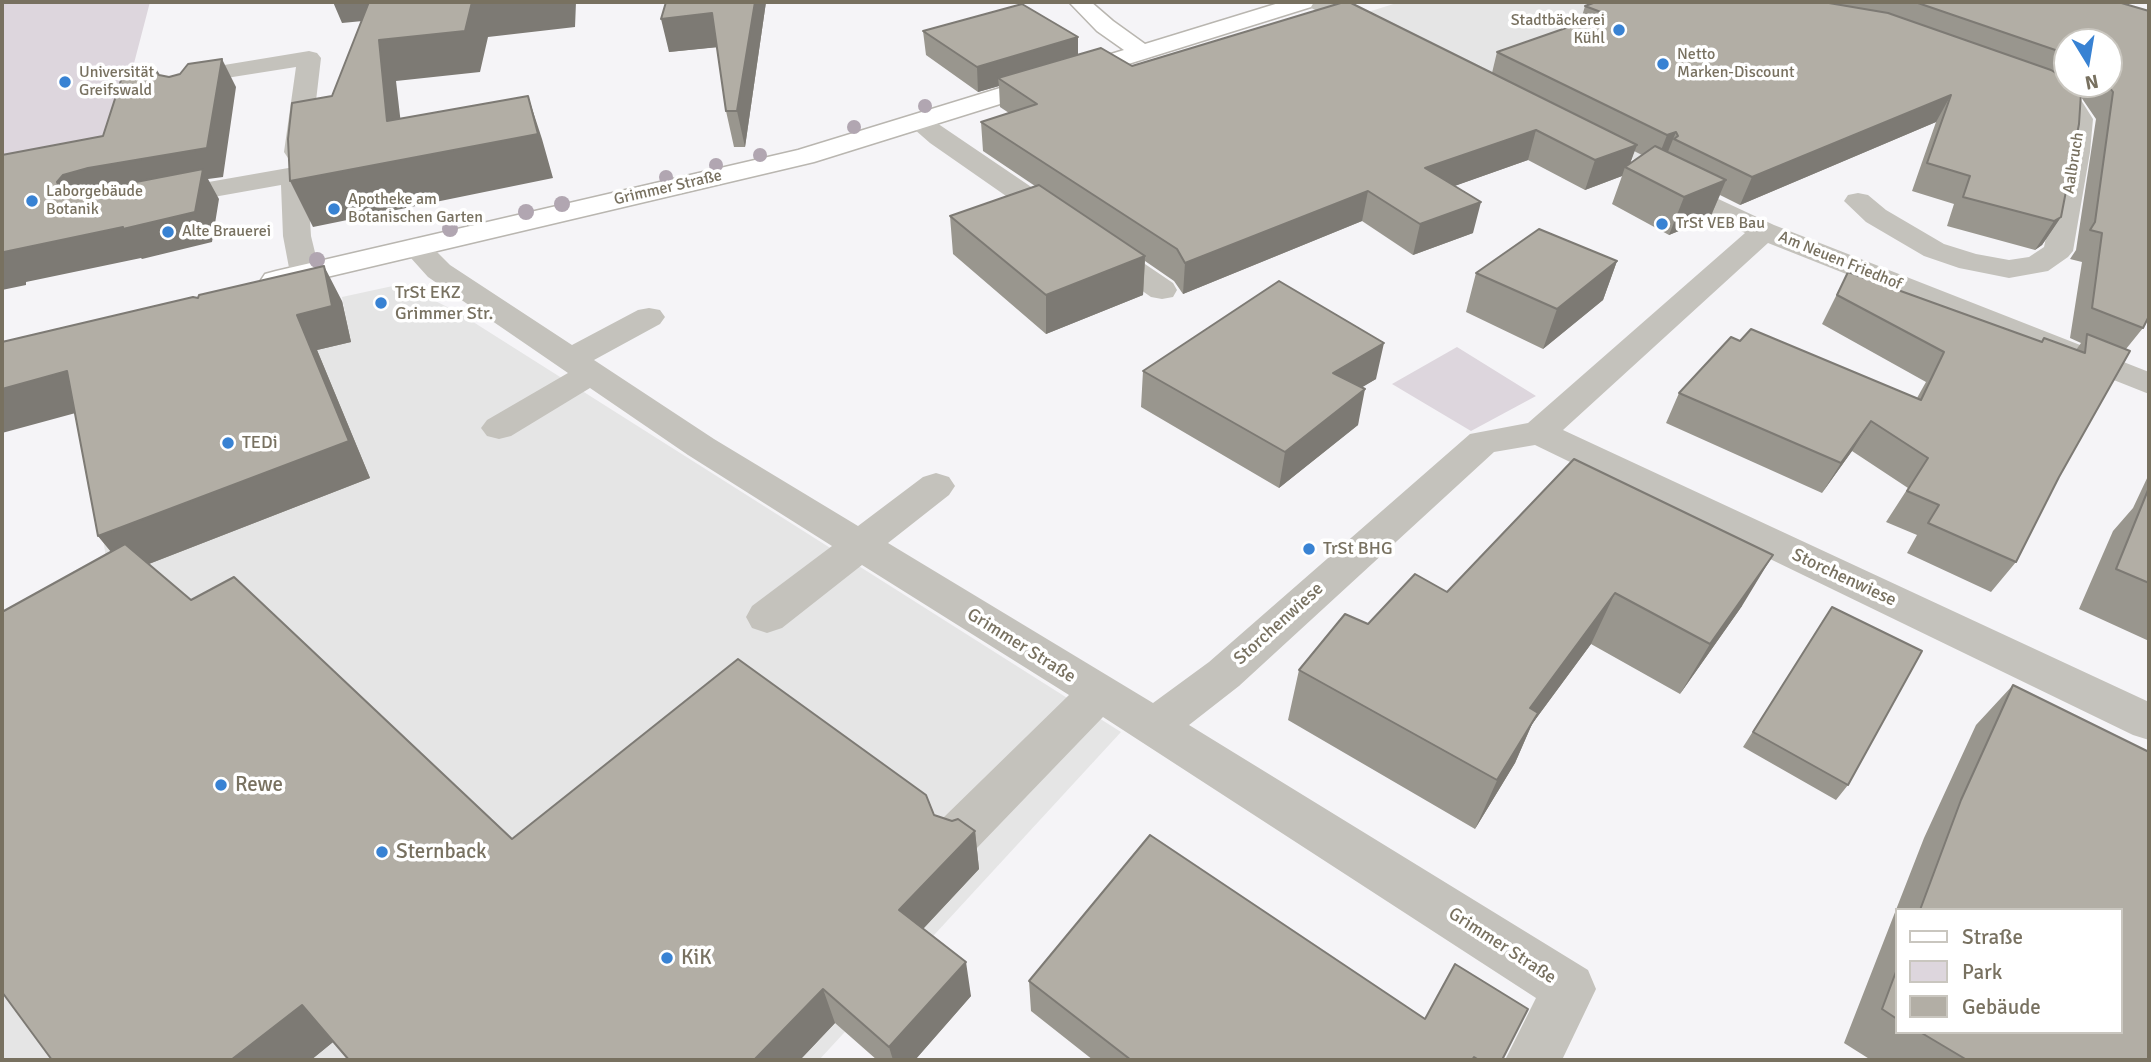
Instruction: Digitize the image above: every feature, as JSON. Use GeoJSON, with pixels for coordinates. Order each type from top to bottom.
{"type":"FeatureCollection","features":[{"type":"Feature","properties":{"kind":"main road"},"geometry":{"type":"LineString","coordinates":[[1079,2],[1105,26],[1142,52]]}},
{"type":"Feature","properties":{"kind":"main road","name":"Grimmer Straße"},"geometry":{"type":"LineString","coordinates":[[253,285],[805,156],[1303,2]]}},
{"type":"Feature","properties":{"kind":"street"},"geometry":{"type":"LineString","coordinates":[[1317,2],[1395,41]]}},
{"type":"Feature","properties":{"kind":"street"},"geometry":{"type":"LineString","coordinates":[[184,95],[189,86],[215,73],[309,58],[294,175],[297,236],[305,273]]}},
{"type":"Feature","properties":{"kind":"street","name":"Aalbruch"},"geometry":{"type":"LineString","coordinates":[[1858,201],[1876,216],[1934,250],[1970,262],[2008,269],[2037,265],[2057,251],[2077,152],[2080,119],[2072,105],[2045,89],[2021,80]]}},
{"type":"Feature","properties":{"kind":"street"},"geometry":{"type":"LineString","coordinates":[[919,122],[1162,290]]}},
{"type":"Feature","properties":{"kind":"street","name":"Am Neuen Friedhof"},"geometry":{"type":"LineString","coordinates":[[1651,174],[1764,231],[2149,384]]}},
{"type":"Feature","properties":{"kind":"street"},"geometry":{"type":"LineString","coordinates":[[131,204],[294,175]]}},
{"type":"Feature","properties":{"kind":"street"},"geometry":{"type":"LineString","coordinates":[[1539,433],[1764,231]]}},
{"type":"Feature","properties":{"kind":"street","name":"Grimmer Straße"},"geometry":{"type":"LineString","coordinates":[[416,247],[439,271],[701,447],[859,547],[1154,726],[1569,989],[1532,1060]]}},
{"type":"Feature","properties":{"kind":"street"},"geometry":{"type":"LineString","coordinates":[[499,428],[649,317]]}},
{"type":"Feature","properties":{"kind":"street","name":"Storchenwiese"},"geometry":{"type":"LineString","coordinates":[[1154,726],[1224,674],[1483,442],[1539,433],[2149,722]]}},
{"type":"Feature","properties":{"kind":"street"},"geometry":{"type":"LineString","coordinates":[[767,617],[936,486]]}},
{"type":"Feature","properties":{"kind":"street"},"geometry":{"type":"LineString","coordinates":[[958,835],[1098,694]]}},
{"type":"Feature","properties":{"kind":"shaded area"},"geometry":{"type":"Polygon","coordinates":[[[1400,2],[1740,2],[1658,172],[1355,16],[1400,2]]]}},
{"type":"Feature","properties":{"kind":"shaded area"},"geometry":{"type":"Polygon","coordinates":[[[402,284],[459,313],[1121,732],[819,1060],[2,1060],[2,658],[112,596],[83,411],[350,341],[342,297],[402,284]]]}},
{"type":"Feature","properties":{"kind":"green space","name":"Universität Greifswald"},"geometry":{"type":"Polygon","coordinates":[[[2,2],[150,2],[108,163],[2,224],[2,2]]]}},
{"type":"Feature","properties":{"kind":"green space"},"geometry":{"type":"Polygon","coordinates":[[[1457,347],[1536,396],[1471,431],[1392,384],[1457,347]]]}},
{"type":"Feature","properties":{"kind":"building"},"geometry":{"type":"Polygon","coordinates":[[[369,2],[472,2],[465,31],[379,40],[387,121],[528,96],[538,134],[290,181],[288,139],[292,103],[332,96],[369,2]]]}},
{"type":"Feature","properties":{"kind":"building"},"geometry":{"type":"Polygon","coordinates":[[[666,2],[755,2],[737,111],[726,111],[712,13],[661,19],[666,2]]]}},
{"type":"Feature","properties":{"kind":"building"},"geometry":{"type":"Polygon","coordinates":[[[1349,2],[1637,145],[1595,160],[1536,130],[1425,168],[1481,202],[1420,224],[1368,191],[1185,263],[1177,249],[981,122],[1037,104],[998,78],[1101,48],[1132,66],[1349,2]]]}},
{"type":"Feature","properties":{"kind":"building"},"geometry":{"type":"Polygon","coordinates":[[[1596,2],[1823,2],[1888,13],[2051,70],[2053,98],[2081,98],[2079,124],[2061,217],[2054,221],[1963,197],[1970,176],[1927,163],[1951,95],[1752,177],[1674,139],[1678,136],[1676,132],[1667,135],[1497,52],[1606,14],[1585,6],[1596,2]]]}},
{"type":"Feature","properties":{"kind":"building"},"geometry":{"type":"Polygon","coordinates":[[[1915,2],[2118,2],[2149,11],[2149,316],[2143,328],[2092,308],[2102,233],[2090,230],[2095,222],[2112,98],[2123,98],[2123,28],[2053,28],[2053,49],[1915,2]]]}},
{"type":"Feature","properties":{"kind":"building"},"geometry":{"type":"Polygon","coordinates":[[[1022,4],[1078,37],[977,67],[923,31],[1022,4]]]}},
{"type":"Feature","properties":{"kind":"building"},"geometry":{"type":"Polygon","coordinates":[[[222,59],[207,148],[88,168],[63,175],[57,182],[61,191],[74,194],[203,169],[195,212],[4,252],[2,255],[2,155],[103,136],[123,74],[155,69],[159,75],[169,77],[180,74],[188,64],[222,59]]]}},
{"type":"Feature","properties":{"kind":"building"},"geometry":{"type":"Polygon","coordinates":[[[1655,146],[1726,180],[1684,197],[1625,167],[1655,146]]]}},
{"type":"Feature","properties":{"kind":"building"},"geometry":{"type":"Polygon","coordinates":[[[1039,185],[1145,256],[1046,295],[950,216],[1039,185]]]}},
{"type":"Feature","properties":{"kind":"building"},"geometry":{"type":"Polygon","coordinates":[[[1539,229],[1617,261],[1557,309],[1476,273],[1539,229]]]}},
{"type":"Feature","properties":{"kind":"building"},"geometry":{"type":"Polygon","coordinates":[[[324,266],[332,306],[297,315],[349,441],[98,536],[67,371],[2,389],[2,342],[198,298],[199,295],[324,266]]]}},
{"type":"Feature","properties":{"kind":"building"},"geometry":{"type":"Polygon","coordinates":[[[1848,272],[2042,342],[2044,338],[2085,353],[2087,334],[2130,351],[2059,477],[2016,562],[1928,523],[1939,505],[1907,491],[1928,458],[1871,421],[1841,463],[1679,393],[1731,337],[1740,341],[1751,329],[1921,400],[1944,352],[1837,295],[1848,272]]]}},
{"type":"Feature","properties":{"kind":"building"},"geometry":{"type":"Polygon","coordinates":[[[1279,281],[1384,343],[1333,373],[1365,389],[1285,452],[1143,371],[1279,281]]]}},
{"type":"Feature","properties":{"kind":"building"},"geometry":{"type":"Polygon","coordinates":[[[1574,459],[1773,555],[1710,644],[1615,593],[1530,708],[1538,713],[1497,780],[1299,670],[1345,614],[1368,624],[1415,574],[1447,592],[1574,459]]]}},
{"type":"Feature","properties":{"kind":"building"},"geometry":{"type":"Polygon","coordinates":[[[2149,491],[2149,583],[2116,569],[2149,491]]]}},
{"type":"Feature","properties":{"kind":"building"},"geometry":{"type":"Polygon","coordinates":[[[125,544],[191,600],[234,577],[512,839],[738,659],[926,795],[934,815],[952,821],[958,819],[975,831],[899,910],[966,962],[889,1047],[823,989],[754,1060],[349,1060],[302,1005],[231,1060],[52,1060],[2,992],[2,612],[125,544]]]}},
{"type":"Feature","properties":{"kind":"building"},"geometry":{"type":"Polygon","coordinates":[[[1832,607],[1922,651],[1848,785],[1753,732],[1832,607]]]}},
{"type":"Feature","properties":{"kind":"building"},"geometry":{"type":"Polygon","coordinates":[[[2013,685],[2149,752],[2149,1060],[1967,1060],[1923,1034],[2123,1034],[2123,908],[1921,908],[1961,800],[2013,685]]]}},
{"type":"Feature","properties":{"kind":"building"},"geometry":{"type":"Polygon","coordinates":[[[1150,835],[1425,1019],[1455,964],[1528,1009],[1502,1060],[1479,1060],[1474,1057],[1472,1060],[1131,1060],[1029,981],[1150,835]]]}},
{"type":"Feature","properties":{"kind":"building"},"geometry":{"type":"Polygon","coordinates":[[[1896,972],[1896,1018],[1882,1009],[1896,972]]]}},
{"type":"Feature","properties":{"kind":"place","name":"Stadtbäckerei Kühl"},"geometry":{"type":"Point","coordinates":[1619,30]}},
{"type":"Feature","properties":{"kind":"place","name":"Netto Marken-Discount"},"geometry":{"type":"Point","coordinates":[1663,64]}},
{"type":"Feature","properties":{"kind":"place","name":"Universität Greifswald"},"geometry":{"type":"Point","coordinates":[65,82]}},
{"type":"Feature","properties":{"kind":"place","name":"Laborgebäude Botanik"},"geometry":{"type":"Point","coordinates":[32,201]}},
{"type":"Feature","properties":{"kind":"place","name":"Apotheke am Botanischen Garten"},"geometry":{"type":"Point","coordinates":[334,209]}},
{"type":"Feature","properties":{"kind":"place","name":"TrSt VEB Bau"},"geometry":{"type":"Point","coordinates":[1662,224]}},
{"type":"Feature","properties":{"kind":"place","name":"Alte Brauerei"},"geometry":{"type":"Point","coordinates":[168,232]}},
{"type":"Feature","properties":{"kind":"place","name":"TrSt EKZ Grimmer Str."},"geometry":{"type":"Point","coordinates":[381,303]}},
{"type":"Feature","properties":{"kind":"place","name":"TEDi"},"geometry":{"type":"Point","coordinates":[228,443]}},
{"type":"Feature","properties":{"kind":"place","name":"TrSt BHG"},"geometry":{"type":"Point","coordinates":[1309,549]}},
{"type":"Feature","properties":{"kind":"place","name":"Rewe"},"geometry":{"type":"Point","coordinates":[221,785]}},
{"type":"Feature","properties":{"kind":"place","name":"Sternback"},"geometry":{"type":"Point","coordinates":[382,852]}},
{"type":"Feature","properties":{"kind":"place","name":"KiK"},"geometry":{"type":"Point","coordinates":[667,958]}}]}
